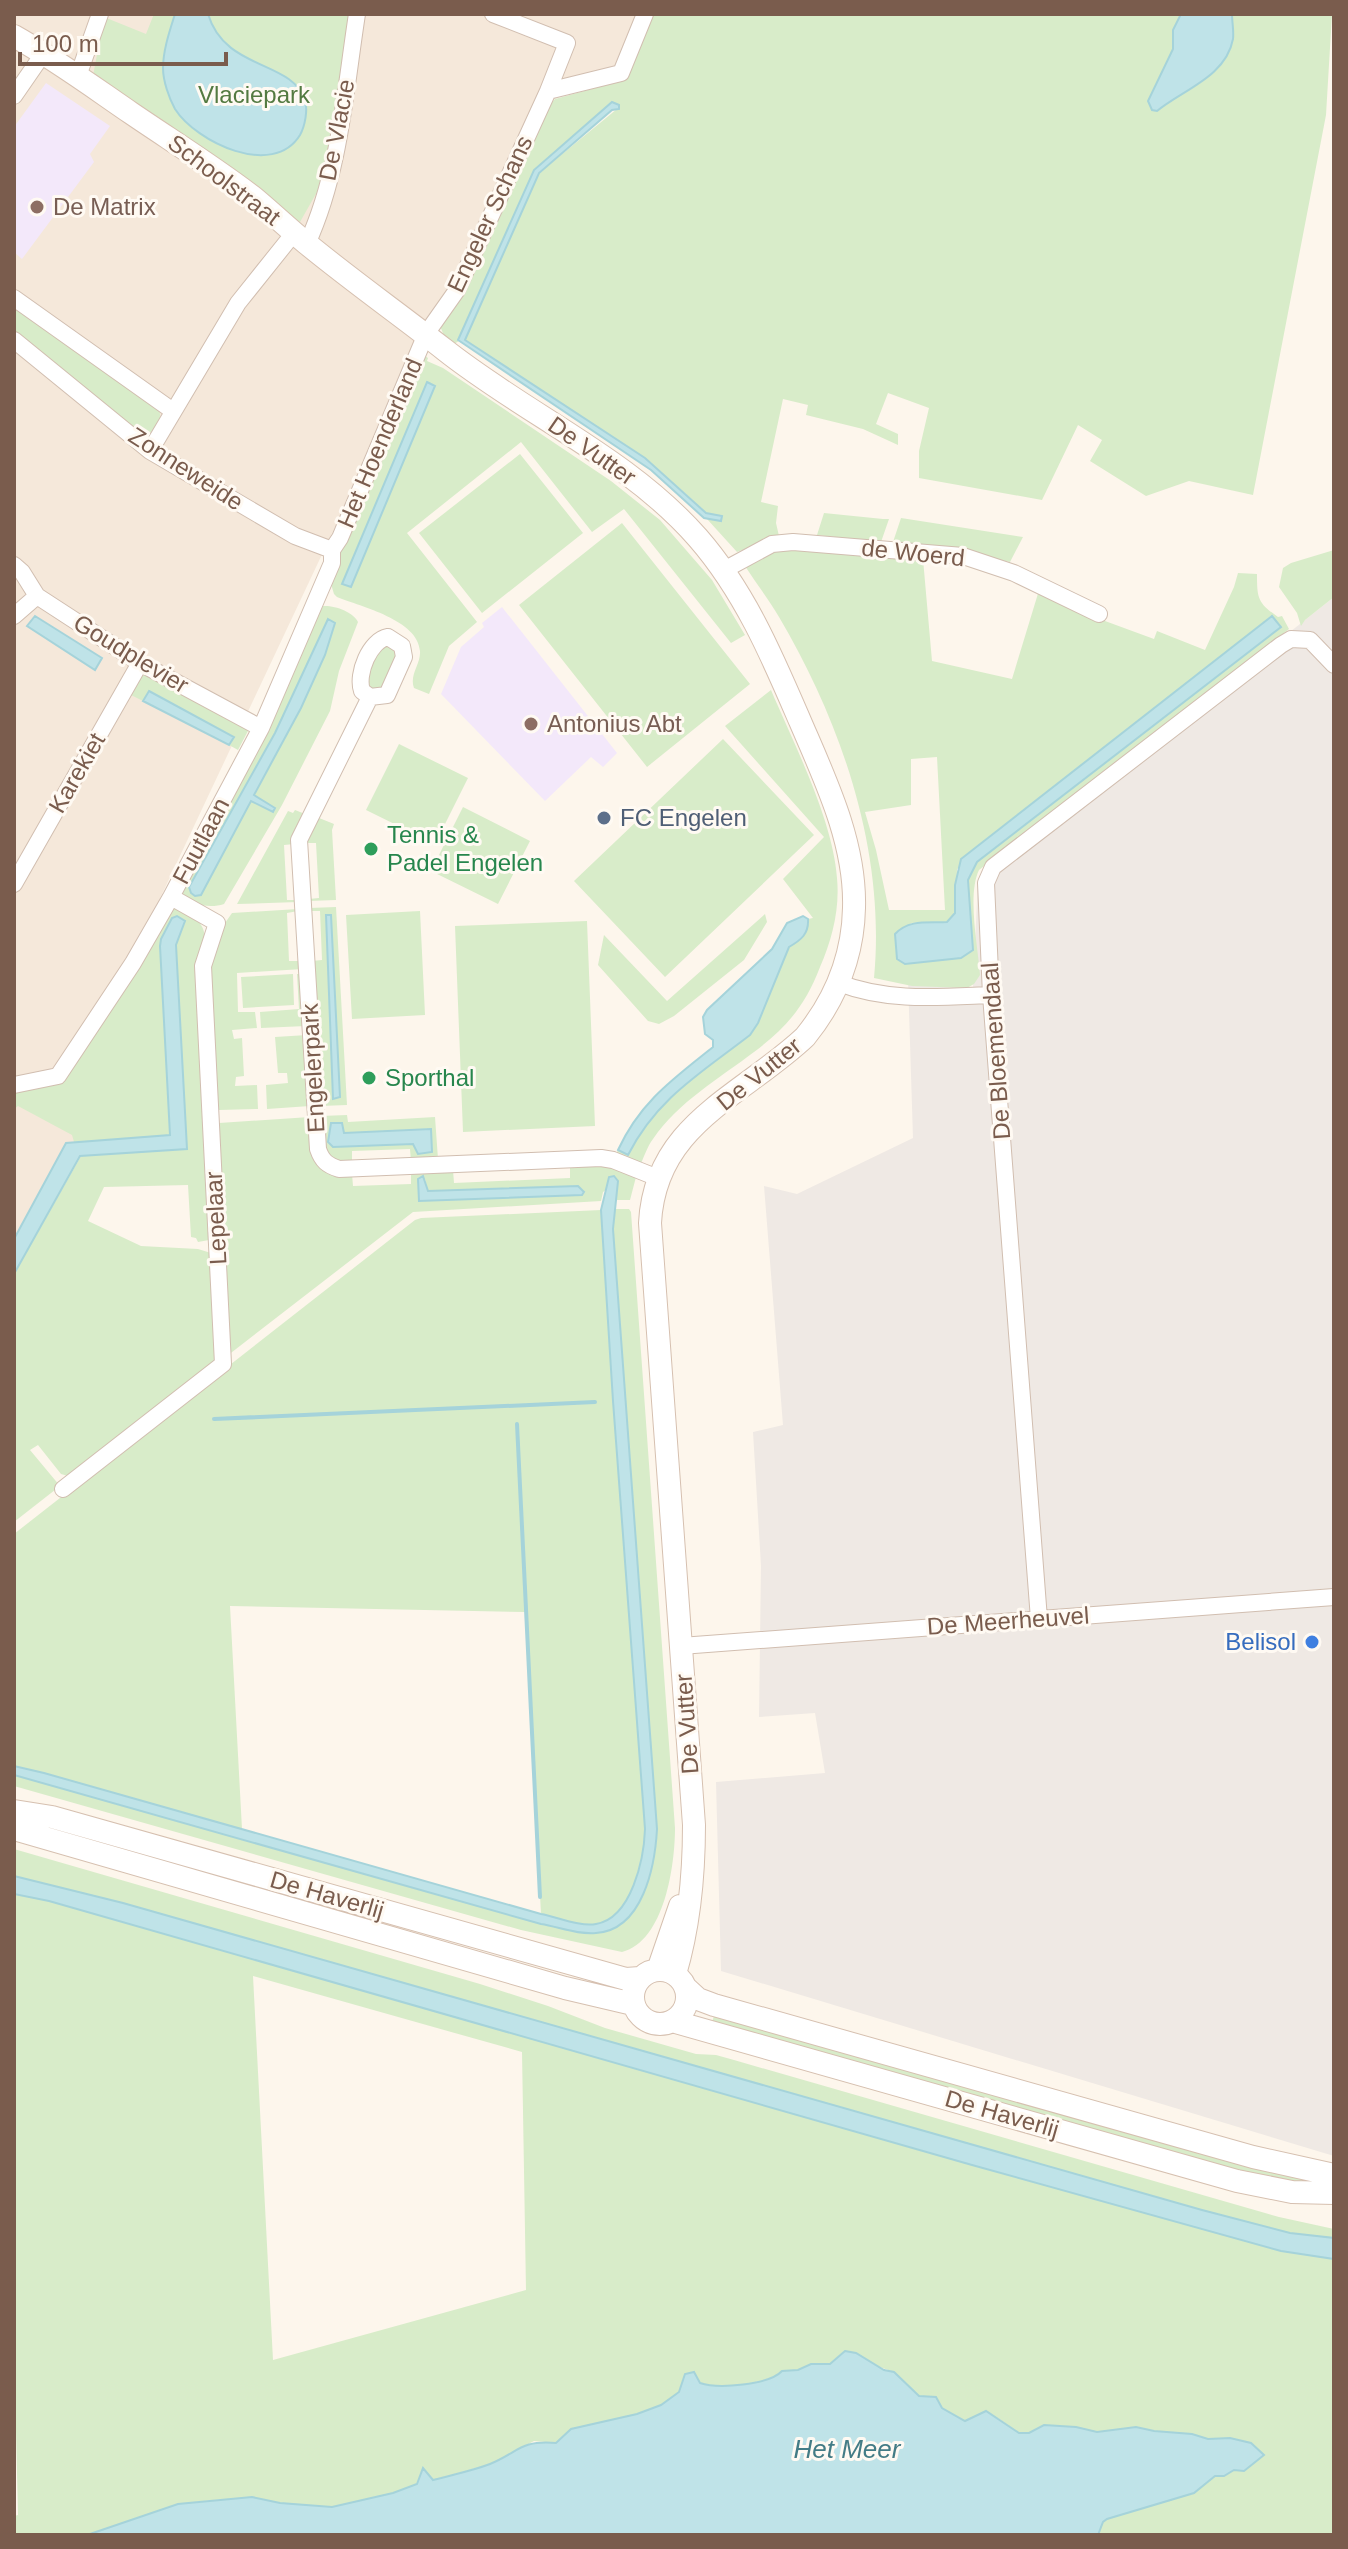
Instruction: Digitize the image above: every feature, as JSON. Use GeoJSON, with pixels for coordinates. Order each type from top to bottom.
{"type":"FeatureCollection","features":[{"type":"Feature","properties":{"kind":"street"},"geometry":{"type":"LineString","coordinates":[[78,76],[100,14]]}},
{"type":"Feature","properties":{"kind":"street","name":"De Vlacie"},"geometry":{"type":"LineString","coordinates":[[150,451],[238,303],[316,225],[341,133],[357,14]]}},
{"type":"Feature","properties":{"kind":"street"},"geometry":{"type":"LineString","coordinates":[[548,91],[621,73],[645,14]]}},
{"type":"Feature","properties":{"kind":"street","name":"Engeler Schans"},"geometry":{"type":"LineString","coordinates":[[426,334],[457,290],[567,43],[497,15]]}},
{"type":"Feature","properties":{"kind":"street","name":"Schoolstraat"},"geometry":{"type":"LineString","coordinates":[[14,36],[78,76],[252,196],[300,239],[426,334]]}},
{"type":"Feature","properties":{"kind":"street"},"geometry":{"type":"LineString","coordinates":[[14,96],[43,54]]}},
{"type":"Feature","properties":{"kind":"street","name":"Zonneweide"},"geometry":{"type":"LineString","coordinates":[[14,298],[173,411]]}},
{"type":"Feature","properties":{"kind":"street","name":"Het Hoenderland"},"geometry":{"type":"LineString","coordinates":[[332,550],[340,538],[426,334]]}},
{"type":"Feature","properties":{"kind":"street","name":"De Vutter"},"geometry":{"type":"LineString","coordinates":[[426,334],[446,351],[646,488],[685,524],[724,570],[775,665],[836,808],[848,849],[855,907],[853,930],[839,983],[828,1005],[805,1037],[788,1053],[694,1126],[671,1151],[658,1178],[650,1223],[694,1825],[691,1879],[664,1977]]}},
{"type":"Feature","properties":{"kind":"street","name":"Zonneweide"},"geometry":{"type":"LineString","coordinates":[[14,340],[150,451],[295,536],[332,550]]}},
{"type":"Feature","properties":{"kind":"street","name":"de Woerd"},"geometry":{"type":"LineString","coordinates":[[724,570],[772,544],[793,542],[963,556],[1014,573],[1099,614]]}},
{"type":"Feature","properties":{"kind":"street","name":"Fuutlaan"},"geometry":{"type":"LineString","coordinates":[[14,1085],[58,1076],[133,963],[261,728],[324,584],[332,563],[332,550]]}},
{"type":"Feature","properties":{"kind":"street","name":"Goudplevier"},"geometry":{"type":"LineString","coordinates":[[14,565],[37,596],[140,663],[261,728]]}},
{"type":"Feature","properties":{"kind":"street"},"geometry":{"type":"LineString","coordinates":[[14,616],[37,596]]}},
{"type":"Feature","properties":{"kind":"street","name":"De Bloemendaal"},"geometry":{"type":"LineString","coordinates":[[1039,1619],[991,995],[986,883],[993,867],[1281,645],[1301,637],[1310,640],[1334,665]]}},
{"type":"Feature","properties":{"kind":"street","name":"Karekiet"},"geometry":{"type":"LineString","coordinates":[[14,884],[140,663]]}},
{"type":"Feature","properties":{"kind":"street","name":"Engelerpark"},"geometry":{"type":"LineString","coordinates":[[370,697],[299,840],[320,1158],[339,1169],[601,1158],[658,1178]]}},
{"type":"Feature","properties":{"kind":"street","name":"Lepelaar"},"geometry":{"type":"LineString","coordinates":[[63,1489],[223,1364],[203,966],[217,923],[171,897]]}},
{"type":"Feature","properties":{"kind":"street"},"geometry":{"type":"LineString","coordinates":[[839,983],[857,990],[906,998],[991,995]]}},
{"type":"Feature","properties":{"kind":"street","name":"De Meerheuvel"},"geometry":{"type":"LineString","coordinates":[[681,1646],[1334,1597]]}},
{"type":"Feature","properties":{"kind":"street","name":"De Haverlij"},"geometry":{"type":"LineString","coordinates":[[14,1811],[52,1817],[626,1979],[664,1977],[714,2005],[1253,2157],[1334,2175]]}},
{"type":"Feature","properties":{"kind":"street","name":"De Haverlij"},"geometry":{"type":"LineString","coordinates":[[14,1829],[565,1988],[633,2004]]}},
{"type":"Feature","properties":{"kind":"street"},"geometry":{"type":"LineString","coordinates":[[664,1977],[685,2007],[672,2021],[648,2022],[641,2018],[633,2004],[635,1986],[664,1977]]}},
{"type":"Feature","properties":{"kind":"street","name":"De Haverlij"},"geometry":{"type":"LineString","coordinates":[[672,2021],[1237,2181],[1292,2192],[1334,2193]]}},
{"type":"Feature","properties":{"kind":"shaded area"},"geometry":{"type":"Polygon","coordinates":[[[14,14],[646,14],[617,71],[550,101],[350,495],[72,1085],[79,1132],[14,1258],[14,14]]]}},
{"type":"Feature","properties":{"kind":"shaded area","name":"De Matrix"},"geometry":{"type":"Polygon","coordinates":[[[46,83],[110,126],[90,154],[94,162],[22,259],[14,252],[14,127],[46,83]]]}},
{"type":"Feature","properties":{"kind":"shaded area"},"geometry":{"type":"Polygon","coordinates":[[[1334,597],[1334,2156],[721,1971],[716,1782],[825,1773],[815,1713],[759,1717],[761,1566],[753,1432],[783,1425],[764,1186],[797,1194],[913,1138],[908,979],[973,988],[978,879],[1334,597]]]}},
{"type":"Feature","properties":{"kind":"shaded area","name":"Antonius Abt"},"geometry":{"type":"Polygon","coordinates":[[[502,607],[617,753],[603,767],[591,757],[545,801],[441,694],[461,647],[484,627],[482,623],[502,607]]]}},
{"type":"Feature","properties":{"kind":"green space","name":"Vlaciepark"},"geometry":{"type":"Polygon","coordinates":[[[154,14],[351,14],[324,169],[317,192],[300,222],[93,76],[104,17],[146,34],[154,14]]]}},
{"type":"Feature","properties":{"kind":"green space"},"geometry":{"type":"Polygon","coordinates":[[[653,14],[1181,14],[1173,30],[1173,49],[1148,101],[1152,110],[1200,83],[1221,64],[1233,40],[1232,14],[1332,14],[1326,115],[1253,495],[1189,481],[1146,496],[1090,461],[1102,440],[1078,425],[1042,500],[919,478],[919,451],[929,408],[888,393],[876,424],[898,434],[898,445],[863,429],[806,415],[808,405],[783,399],[761,502],[778,506],[776,523],[779,536],[737,552],[707,519],[721,521],[465,340],[539,173],[617,109],[619,105],[613,103],[534,170],[459,341],[454,344],[445,338],[440,326],[550,104],[555,99],[621,81],[653,14]]]}},
{"type":"Feature","properties":{"kind":"green space"},"geometry":{"type":"Polygon","coordinates":[[[19,307],[159,408],[161,421],[149,434],[138,433],[14,330],[14,308],[19,307]]]}},
{"type":"Feature","properties":{"kind":"green space"},"geometry":{"type":"Polygon","coordinates":[[[424,355],[427,361],[443,368],[611,481],[660,520],[712,580],[745,635],[731,643],[624,509],[592,532],[521,442],[407,533],[477,622],[449,646],[429,694],[414,688],[413,679],[420,651],[410,631],[387,616],[334,594],[331,584],[338,550],[424,355]],[[428,382],[343,584],[351,586],[435,386],[428,382]]]}},
{"type":"Feature","properties":{"kind":"green space"},"geometry":{"type":"Polygon","coordinates":[[[520,454],[583,533],[482,613],[419,533],[520,454]]]}},
{"type":"Feature","properties":{"kind":"green space"},"geometry":{"type":"Polygon","coordinates":[[[824,513],[889,519],[881,542],[817,535],[824,513]]]}},
{"type":"Feature","properties":{"kind":"green space"},"geometry":{"type":"Polygon","coordinates":[[[901,518],[1023,537],[1010,562],[943,548],[893,542],[901,518]]]}},
{"type":"Feature","properties":{"kind":"green space"},"geometry":{"type":"Polygon","coordinates":[[[622,523],[750,684],[647,767],[519,605],[622,523]]]}},
{"type":"Feature","properties":{"kind":"green space"},"geometry":{"type":"Polygon","coordinates":[[[784,547],[923,559],[932,661],[1012,679],[1040,587],[1086,614],[1154,639],[1157,631],[1205,650],[1238,573],[1257,574],[1260,600],[1271,612],[1282,616],[1289,629],[979,870],[974,893],[974,921],[980,975],[974,984],[967,988],[912,986],[874,978],[876,931],[873,883],[855,790],[840,745],[802,658],[745,566],[784,547]],[[1281,627],[957,869],[956,912],[947,922],[910,923],[972,950],[968,880],[977,862],[1281,627]],[[937,757],[911,759],[911,805],[865,812],[889,910],[945,910],[937,757]]]}},
{"type":"Feature","properties":{"kind":"green space"},"geometry":{"type":"Polygon","coordinates":[[[1334,550],[1334,597],[1301,626],[1297,613],[1279,587],[1283,568],[1334,550]]]}},
{"type":"Feature","properties":{"kind":"green space"},"geometry":{"type":"Polygon","coordinates":[[[323,606],[348,612],[358,622],[339,671],[330,711],[282,805],[224,904],[200,905],[189,900],[181,891],[323,606]],[[328,619],[275,733],[189,887],[195,896],[251,801],[274,812],[275,808],[254,796],[301,708],[325,655],[335,623],[328,619]]]}},
{"type":"Feature","properties":{"kind":"green space"},"geometry":{"type":"Polygon","coordinates":[[[384,644],[398,652],[385,687],[370,690],[368,678],[371,665],[384,644]]]}},
{"type":"Feature","properties":{"kind":"green space"},"geometry":{"type":"Polygon","coordinates":[[[139,667],[249,729],[238,750],[229,745],[233,736],[150,692],[143,701],[125,692],[139,667]]]}},
{"type":"Feature","properties":{"kind":"green space"},"geometry":{"type":"Polygon","coordinates":[[[771,690],[811,782],[834,855],[838,890],[831,935],[814,981],[794,1015],[766,1043],[675,1113],[651,1142],[640,1166],[616,1154],[618,1150],[628,1154],[667,1102],[750,1035],[758,1023],[789,947],[809,923],[808,919],[813,918],[783,879],[824,837],[725,726],[771,690]]]}},
{"type":"Feature","properties":{"kind":"green space"},"geometry":{"type":"Polygon","coordinates":[[[723,739],[814,835],[665,977],[574,881],[723,739]]]}},
{"type":"Feature","properties":{"kind":"green space"},"geometry":{"type":"Polygon","coordinates":[[[399,744],[468,778],[435,844],[366,810],[399,744]]]}},
{"type":"Feature","properties":{"kind":"green space"},"geometry":{"type":"Polygon","coordinates":[[[463,807],[530,841],[498,904],[431,871],[463,807]]]}},
{"type":"Feature","properties":{"kind":"green space"},"geometry":{"type":"Polygon","coordinates":[[[295,810],[305,814],[294,844],[284,845],[287,900],[298,902],[237,904],[288,811],[293,813],[295,810]]]}},
{"type":"Feature","properties":{"kind":"green space"},"geometry":{"type":"Polygon","coordinates":[[[319,818],[334,824],[336,900],[308,901],[319,898],[316,843],[306,843],[319,818]]]}},
{"type":"Feature","properties":{"kind":"green space"},"geometry":{"type":"Polygon","coordinates":[[[174,907],[198,921],[205,937],[209,1240],[198,1242],[191,1237],[188,1185],[104,1187],[88,1221],[141,1246],[198,1249],[211,1253],[218,1355],[212,1365],[68,1476],[61,1474],[38,1445],[30,1450],[60,1486],[14,1522],[14,1274],[81,1156],[187,1149],[176,945],[185,922],[172,918],[160,946],[170,1135],[74,1142],[72,1135],[18,1106],[14,1109],[14,1092],[62,1082],[174,907]]]}},
{"type":"Feature","properties":{"kind":"green space"},"geometry":{"type":"Polygon","coordinates":[[[336,907],[347,1105],[321,1106],[312,961],[322,960],[320,911],[309,911],[309,908],[336,907]],[[331,915],[332,1097],[340,1097],[331,915]]]}},
{"type":"Feature","properties":{"kind":"green space"},"geometry":{"type":"Polygon","coordinates":[[[298,909],[287,913],[289,961],[303,961],[303,969],[237,973],[238,1012],[255,1012],[257,1028],[232,1030],[234,1039],[242,1038],[244,1076],[236,1077],[235,1086],[257,1085],[258,1109],[219,1110],[216,1108],[207,967],[216,936],[232,913],[298,909]]]}},
{"type":"Feature","properties":{"kind":"green space"},"geometry":{"type":"Polygon","coordinates":[[[420,911],[425,1015],[352,1019],[346,915],[420,911]]]}},
{"type":"Feature","properties":{"kind":"green space"},"geometry":{"type":"Polygon","coordinates":[[[765,914],[767,922],[744,960],[674,1016],[659,1024],[648,1021],[598,965],[604,935],[667,1001],[765,914]]]}},
{"type":"Feature","properties":{"kind":"green space"},"geometry":{"type":"Polygon","coordinates":[[[587,921],[595,1126],[463,1132],[455,926],[587,921]]]}},
{"type":"Feature","properties":{"kind":"green space"},"geometry":{"type":"Polygon","coordinates":[[[293,974],[294,1005],[243,1008],[241,977],[293,974]]]}},
{"type":"Feature","properties":{"kind":"green space"},"geometry":{"type":"Polygon","coordinates":[[[297,974],[303,974],[306,1026],[261,1028],[260,1012],[299,1009],[297,974]]]}},
{"type":"Feature","properties":{"kind":"green space"},"geometry":{"type":"Polygon","coordinates":[[[307,1035],[310,1106],[267,1109],[266,1085],[288,1083],[287,1073],[278,1073],[275,1037],[307,1035]]]}},
{"type":"Feature","properties":{"kind":"green space"},"geometry":{"type":"Polygon","coordinates":[[[347,1115],[348,1122],[435,1117],[438,1159],[411,1161],[410,1149],[352,1151],[352,1163],[340,1164],[325,1155],[321,1116],[347,1115]],[[341,1123],[333,1147],[413,1144],[418,1154],[432,1152],[431,1130],[343,1133],[341,1123]]]}},
{"type":"Feature","properties":{"kind":"green space"},"geometry":{"type":"Polygon","coordinates":[[[310,1117],[312,1149],[352,1174],[353,1186],[411,1184],[411,1172],[453,1170],[454,1183],[570,1178],[570,1166],[610,1166],[636,1177],[630,1200],[615,1200],[618,1181],[603,1192],[601,1201],[413,1212],[227,1356],[219,1123],[310,1117]],[[425,1179],[419,1201],[578,1186],[428,1191],[425,1179]]]}},
{"type":"Feature","properties":{"kind":"green space"},"geometry":{"type":"Polygon","coordinates":[[[614,1209],[629,1209],[631,1212],[675,1828],[673,1861],[665,1899],[658,1917],[637,1945],[622,1952],[521,1930],[14,1786],[14,1775],[42,1781],[541,1924],[581,1932],[620,1925],[642,1895],[657,1829],[614,1209]]]}},
{"type":"Feature","properties":{"kind":"green space"},"geometry":{"type":"Polygon","coordinates":[[[601,1210],[645,1829],[639,1870],[619,1911],[608,1919],[590,1925],[541,1914],[525,1612],[230,1606],[242,1829],[14,1766],[14,1534],[415,1220],[601,1210]]]}},
{"type":"Feature","properties":{"kind":"green space"},"geometry":{"type":"Polygon","coordinates":[[[14,1849],[480,1984],[605,2028],[696,2054],[716,2055],[1279,2217],[1334,2229],[1334,2238],[1290,2233],[1202,2210],[123,1903],[14,1876],[14,1849]]]}},
{"type":"Feature","properties":{"kind":"green space"},"geometry":{"type":"Polygon","coordinates":[[[14,1894],[49,1901],[1281,2251],[1334,2259],[1334,2535],[1098,2535],[1103,2521],[1107,2519],[1194,2493],[1215,2476],[1224,2476],[1234,2469],[1244,2471],[1264,2455],[1250,2443],[1230,2438],[1208,2439],[1136,2427],[1097,2432],[1044,2425],[1029,2433],[1019,2433],[998,2418],[977,2417],[965,2422],[942,2408],[935,2398],[919,2396],[894,2372],[871,2364],[856,2353],[830,2364],[811,2364],[798,2370],[782,2371],[767,2379],[730,2386],[700,2384],[694,2372],[685,2374],[679,2392],[661,2405],[637,2414],[571,2429],[556,2443],[534,2441],[491,2464],[433,2480],[423,2469],[417,2484],[393,2493],[332,2507],[252,2498],[214,2500],[178,2504],[87,2535],[14,2535],[14,2516],[18,2515],[14,2347],[14,1894]],[[253,1976],[273,2360],[526,2290],[522,2052],[253,1976]]]}},
{"type":"Feature","properties":{"kind":"green space"},"geometry":{"type":"Polygon","coordinates":[[[715,2013],[1328,2183],[1263,2184],[711,2025],[715,2013]]]}},
{"type":"Feature","properties":{"kind":"water"},"geometry":{"type":"Polygon","coordinates":[[[175,14],[208,14],[228,46],[298,87],[305,100],[306,118],[300,135],[288,148],[272,154],[254,155],[235,151],[200,133],[185,121],[173,105],[163,73],[165,47],[175,14]]]}},
{"type":"Feature","properties":{"kind":"water"},"geometry":{"type":"Polygon","coordinates":[[[1181,14],[1232,14],[1233,39],[1229,52],[1212,73],[1157,111],[1152,110],[1148,101],[1173,49],[1173,30],[1181,14]]]}},
{"type":"Feature","properties":{"kind":"water"},"geometry":{"type":"Polygon","coordinates":[[[612,102],[619,105],[619,109],[612,110],[539,173],[465,340],[645,458],[706,513],[722,516],[721,521],[704,518],[651,470],[458,340],[534,170],[612,102]]]}},
{"type":"Feature","properties":{"kind":"water"},"geometry":{"type":"Polygon","coordinates":[[[427,382],[435,386],[351,587],[342,584],[427,382]]]}},
{"type":"Feature","properties":{"kind":"water"},"geometry":{"type":"Polygon","coordinates":[[[35,616],[102,658],[95,670],[27,626],[35,616]]]}},
{"type":"Feature","properties":{"kind":"water"},"geometry":{"type":"Polygon","coordinates":[[[1272,616],[1281,627],[977,862],[968,880],[973,950],[961,958],[905,964],[897,959],[895,934],[900,929],[919,923],[947,922],[955,913],[955,885],[961,859],[1272,616]]]}},
{"type":"Feature","properties":{"kind":"water"},"geometry":{"type":"Polygon","coordinates":[[[328,619],[335,623],[325,655],[301,708],[254,795],[275,808],[273,812],[251,801],[201,895],[195,896],[189,887],[275,733],[328,619]]]}},
{"type":"Feature","properties":{"kind":"water"},"geometry":{"type":"Polygon","coordinates":[[[149,691],[234,737],[229,745],[143,701],[149,691]]]}},
{"type":"Feature","properties":{"kind":"water"},"geometry":{"type":"Polygon","coordinates":[[[326,915],[331,915],[340,1097],[333,1099],[326,915]]]}},
{"type":"Feature","properties":{"kind":"water"},"geometry":{"type":"Polygon","coordinates":[[[177,916],[185,921],[176,945],[187,1149],[80,1156],[14,1274],[14,1239],[66,1143],[170,1135],[160,946],[172,918],[177,916]]]}},
{"type":"Feature","properties":{"kind":"water"},"geometry":{"type":"Polygon","coordinates":[[[803,916],[808,919],[806,933],[789,947],[758,1023],[750,1035],[666,1102],[628,1155],[618,1150],[647,1105],[713,1047],[713,1040],[705,1034],[703,1017],[707,1010],[772,949],[787,923],[803,916]]]}},
{"type":"Feature","properties":{"kind":"water"},"geometry":{"type":"Polygon","coordinates":[[[331,1123],[342,1123],[344,1133],[431,1129],[432,1152],[418,1154],[413,1144],[333,1147],[328,1142],[331,1123]]]}},
{"type":"Feature","properties":{"kind":"water"},"geometry":{"type":"Polygon","coordinates":[[[423,1176],[428,1191],[578,1186],[584,1192],[582,1195],[419,1201],[418,1179],[423,1176]]]}},
{"type":"Feature","properties":{"kind":"water"},"geometry":{"type":"Polygon","coordinates":[[[614,1176],[618,1181],[613,1229],[657,1829],[649,1877],[635,1909],[625,1921],[612,1929],[596,1933],[541,1924],[14,1775],[14,1766],[44,1773],[576,1923],[596,1924],[619,1911],[639,1870],[645,1829],[601,1210],[609,1177],[614,1176]]]}},
{"type":"Feature","properties":{"kind":"water"},"geometry":{"type":"Polygon","coordinates":[[[14,1876],[123,1903],[1202,2210],[1290,2233],[1334,2238],[1334,2259],[1281,2251],[49,1901],[14,1894],[14,1876]]]}},
{"type":"Feature","properties":{"kind":"water","name":"Het Meer"},"geometry":{"type":"Polygon","coordinates":[[[845,2351],[856,2353],[884,2370],[894,2372],[919,2396],[936,2397],[942,2408],[965,2421],[986,2411],[1019,2433],[1029,2433],[1044,2425],[1097,2432],[1136,2427],[1208,2439],[1230,2438],[1251,2443],[1264,2455],[1244,2471],[1234,2470],[1224,2476],[1215,2476],[1194,2493],[1107,2519],[1098,2535],[87,2535],[178,2504],[252,2497],[280,2503],[332,2507],[393,2493],[417,2484],[423,2468],[433,2480],[469,2471],[527,2445],[556,2443],[571,2429],[637,2414],[661,2405],[679,2392],[685,2374],[694,2372],[700,2383],[730,2386],[766,2380],[782,2371],[798,2370],[811,2364],[830,2364],[845,2351]]]}},
{"type":"Feature","properties":{"kind":"waterway"},"geometry":{"type":"LineString","coordinates":[[214,1419],[595,1402]]}},
{"type":"Feature","properties":{"kind":"waterway"},"geometry":{"type":"LineString","coordinates":[[517,1424],[540,1897]]}},
{"type":"Feature","properties":{"kind":"place","name":"De Matrix"},"geometry":{"type":"Point","coordinates":[37,207]}},
{"type":"Feature","properties":{"kind":"place","name":"Antonius Abt"},"geometry":{"type":"Point","coordinates":[531,724]}},
{"type":"Feature","properties":{"kind":"place","name":"FC Engelen"},"geometry":{"type":"Point","coordinates":[604,818]}},
{"type":"Feature","properties":{"kind":"place","name":"Tennis & Padel Engelen"},"geometry":{"type":"Point","coordinates":[371,849]}},
{"type":"Feature","properties":{"kind":"place","name":"Sporthal"},"geometry":{"type":"Point","coordinates":[369,1078]}},
{"type":"Feature","properties":{"kind":"place","name":"Belisol"},"geometry":{"type":"Point","coordinates":[1312,1642]}}]}
